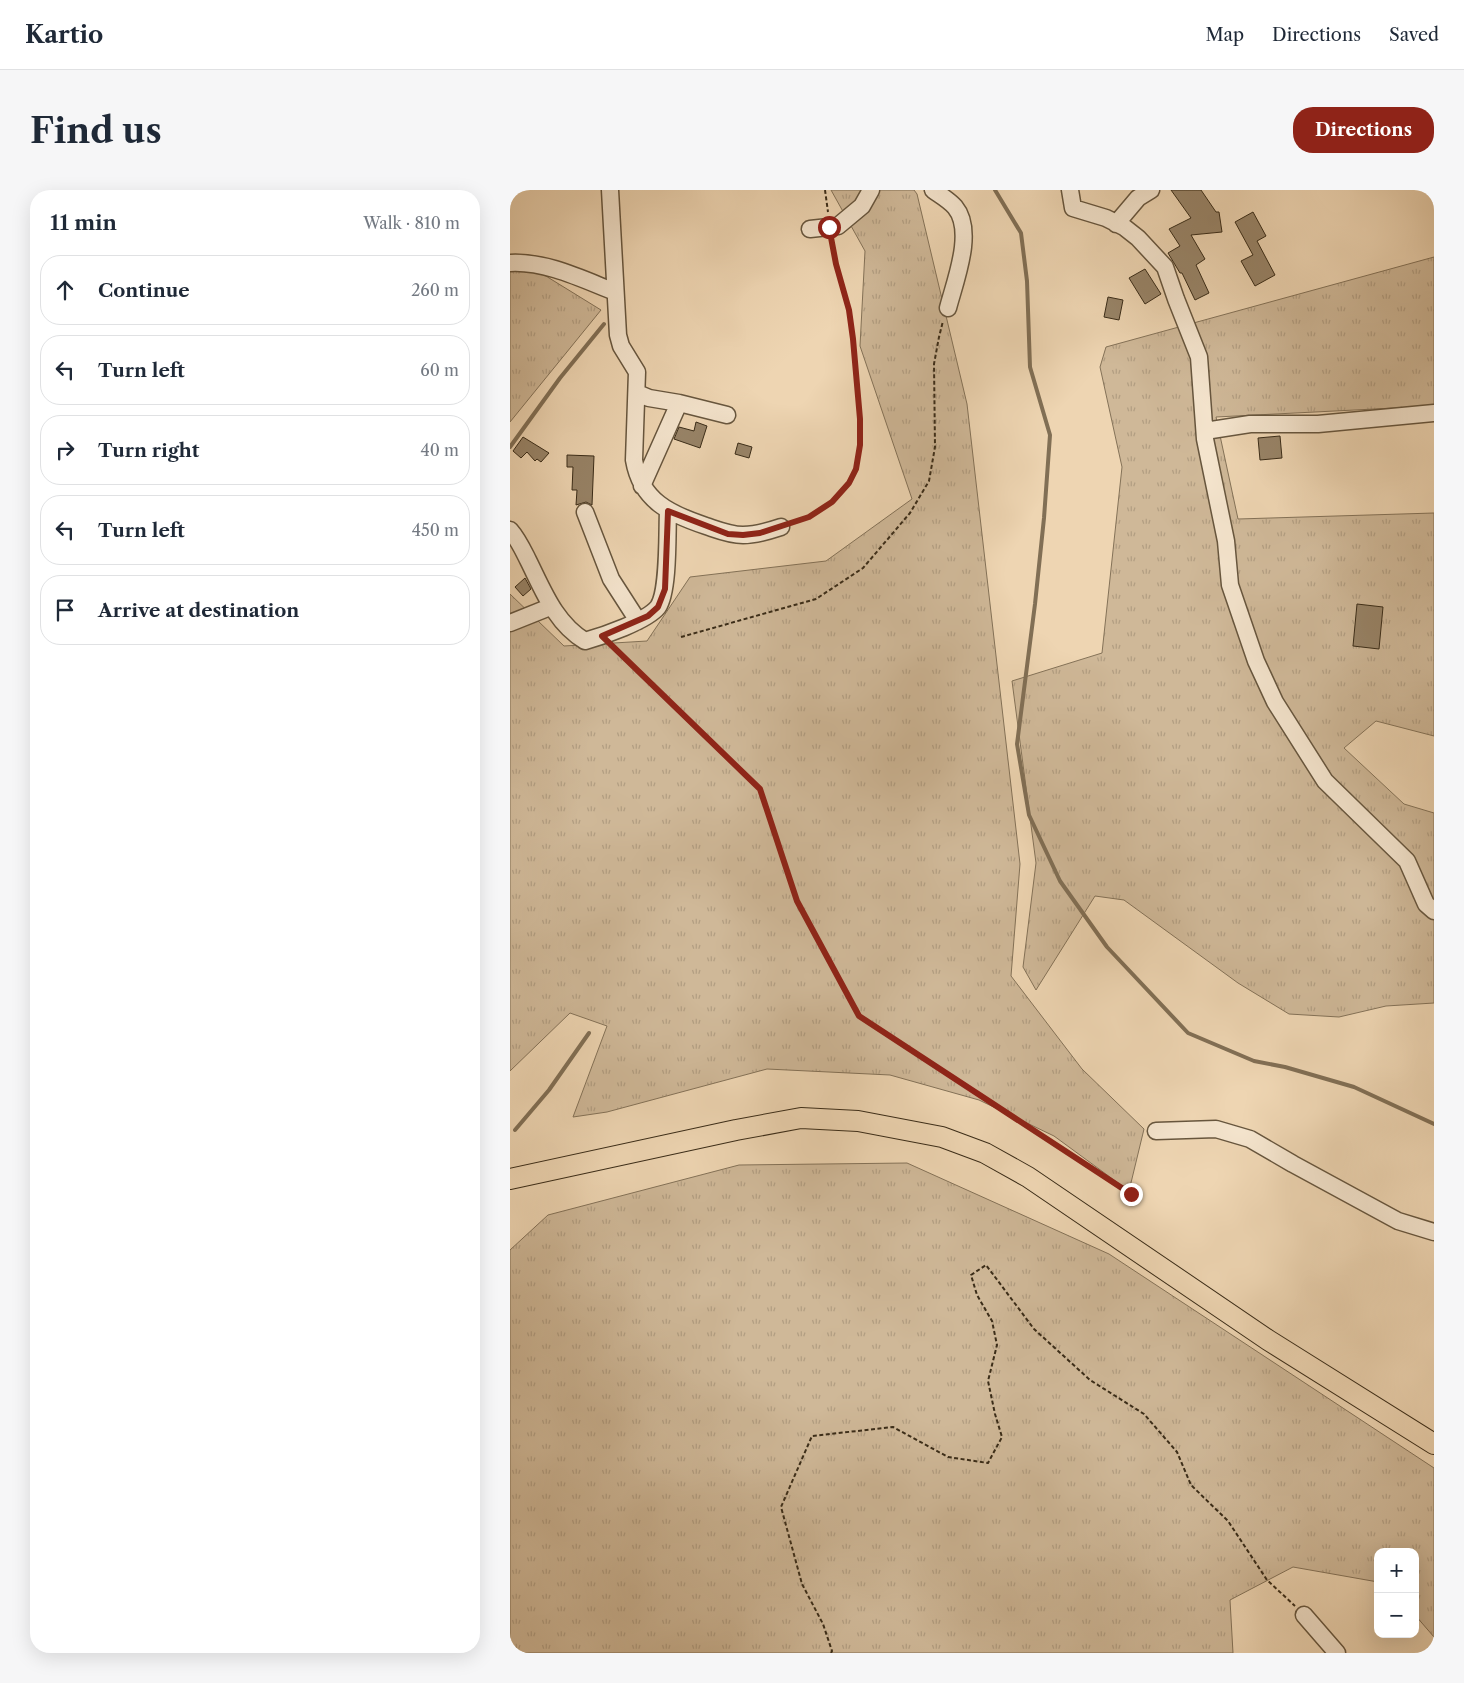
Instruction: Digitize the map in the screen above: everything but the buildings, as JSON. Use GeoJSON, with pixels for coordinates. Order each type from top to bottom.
{"type":"FeatureCollection","features":[{"type":"Feature","properties":{"kind":"main road"},"geometry":{"type":"LineString","coordinates":[[510,1178],[801,1118],[858,1121],[942,1137],[985,1153],[1028,1177],[1268,1340],[1434,1444]]}},
{"type":"Feature","properties":{"kind":"street"},"geometry":{"type":"LineString","coordinates":[[610,190],[618,335],[621,346],[637,372],[634,460],[642,486],[668,511],[728,534],[760,533],[781,527]]}},
{"type":"Feature","properties":{"kind":"street"},"geometry":{"type":"LineString","coordinates":[[810,229],[838,226],[862,206],[871,190]]}},
{"type":"Feature","properties":{"kind":"street"},"geometry":{"type":"LineString","coordinates":[[933,190],[955,207],[964,225],[964,246],[948,308]]}},
{"type":"Feature","properties":{"kind":"street"},"geometry":{"type":"LineString","coordinates":[[1070,190],[1073,208],[1106,218],[1138,238],[1165,267],[1199,357],[1205,431],[1226,541],[1230,585],[1256,661],[1274,702],[1325,781],[1407,861],[1426,904],[1434,911]]}},
{"type":"Feature","properties":{"kind":"street"},"geometry":{"type":"LineString","coordinates":[[1116,224],[1138,198],[1151,190]]}},
{"type":"Feature","properties":{"kind":"street"},"geometry":{"type":"LineString","coordinates":[[510,263],[522,262],[564,272],[615,292]]}},
{"type":"Feature","properties":{"kind":"street"},"geometry":{"type":"LineString","coordinates":[[637,393],[648,398],[679,403],[727,415]]}},
{"type":"Feature","properties":{"kind":"street"},"geometry":{"type":"LineString","coordinates":[[642,486],[679,403]]}},
{"type":"Feature","properties":{"kind":"street"},"geometry":{"type":"LineString","coordinates":[[1205,431],[1250,424],[1318,424],[1434,413]]}},
{"type":"Feature","properties":{"kind":"street"},"geometry":{"type":"LineString","coordinates":[[510,530],[522,547],[550,607],[569,629],[585,641],[638,621],[648,616],[658,607],[665,589],[668,511]]}},
{"type":"Feature","properties":{"kind":"street"},"geometry":{"type":"LineString","coordinates":[[585,512],[611,579],[638,621]]}},
{"type":"Feature","properties":{"kind":"street"},"geometry":{"type":"LineString","coordinates":[[510,623],[550,607]]}},
{"type":"Feature","properties":{"kind":"street"},"geometry":{"type":"LineString","coordinates":[[1156,1131],[1216,1129],[1250,1139],[1398,1221],[1434,1232]]}},
{"type":"Feature","properties":{"kind":"street"},"geometry":{"type":"LineString","coordinates":[[1304,1615],[1337,1653]]}},
{"type":"Feature","properties":{"kind":"path"},"geometry":{"type":"LineString","coordinates":[[781,527],[809,517],[832,502],[849,483],[858,461],[860,419],[853,339],[849,310],[836,264],[829,227],[825,190]]}},
{"type":"Feature","properties":{"kind":"path"},"geometry":{"type":"LineString","coordinates":[[681,637],[816,599],[862,568],[910,513],[929,481],[934,447],[934,364],[938,337],[948,308]]}},
{"type":"Feature","properties":{"kind":"path"},"geometry":{"type":"LineString","coordinates":[[602,636],[760,789],[797,901],[859,1016],[1131,1194]]}},
{"type":"Feature","properties":{"kind":"path"},"geometry":{"type":"LineString","coordinates":[[831,1653],[823,1624],[802,1584],[781,1507],[812,1436],[893,1427],[948,1457],[988,1464],[1002,1437],[988,1381],[997,1345],[992,1321],[977,1296],[971,1275],[986,1265],[1034,1329],[1090,1380],[1144,1414],[1177,1452],[1191,1485],[1228,1521],[1266,1580],[1304,1615]]}},
{"type":"Feature","properties":{"kind":"green space"},"geometry":{"type":"Polygon","coordinates":[[[831,190],[914,190],[917,194],[967,404],[1020,864],[1011,976],[1082,1069],[1144,1129],[1129,1191],[1054,1136],[979,1100],[890,1075],[767,1069],[607,1112],[573,1117],[607,1026],[570,1013],[510,1071],[510,594],[564,646],[647,641],[690,577],[826,561],[912,499],[860,346],[865,251],[831,190]]]}},
{"type":"Feature","properties":{"kind":"green space"},"geometry":{"type":"Polygon","coordinates":[[[1434,257],[1434,406],[1216,417],[1238,519],[1434,513],[1434,736],[1376,721],[1344,748],[1404,804],[1434,813],[1434,1003],[1386,1006],[1339,1017],[1289,1014],[1238,983],[1124,900],[1095,896],[1036,990],[1023,967],[1036,863],[1012,681],[1102,653],[1122,467],[1100,367],[1106,347],[1434,257]]]}},
{"type":"Feature","properties":{"kind":"green space"},"geometry":{"type":"Polygon","coordinates":[[[510,269],[541,273],[601,310],[510,422],[510,269]]]}},
{"type":"Feature","properties":{"kind":"green space"},"geometry":{"type":"Polygon","coordinates":[[[907,1163],[1109,1254],[1434,1468],[1434,1637],[1419,1620],[1419,1548],[1374,1548],[1374,1581],[1293,1567],[1230,1600],[1233,1653],[510,1653],[510,1250],[548,1215],[739,1165],[907,1163]]]}},
{"type":"Feature","properties":{"kind":"waterway"},"geometry":{"type":"LineString","coordinates":[[995,190],[1021,233],[1027,281],[1030,367],[1050,435],[1035,604],[1017,744],[1029,815],[1060,881],[1107,947],[1188,1033],[1254,1061],[1285,1067],[1354,1087],[1434,1124]]}},
{"type":"Feature","properties":{"kind":"waterway"},"geometry":{"type":"LineString","coordinates":[[510,447],[560,378],[604,324]]}},
{"type":"Feature","properties":{"kind":"waterway"},"geometry":{"type":"LineString","coordinates":[[515,1130],[549,1090],[589,1033]]}},
{"type":"Feature","properties":{"kind":"route"},"geometry":{"type":"LineString","coordinates":[[829,227],[836,264],[849,310],[860,419],[860,445],[856,469],[849,483],[832,502],[809,517],[760,533],[728,534],[668,511],[665,589],[658,607],[648,616],[602,636],[760,789],[797,901],[859,1016],[1131,1194]]}}]}
